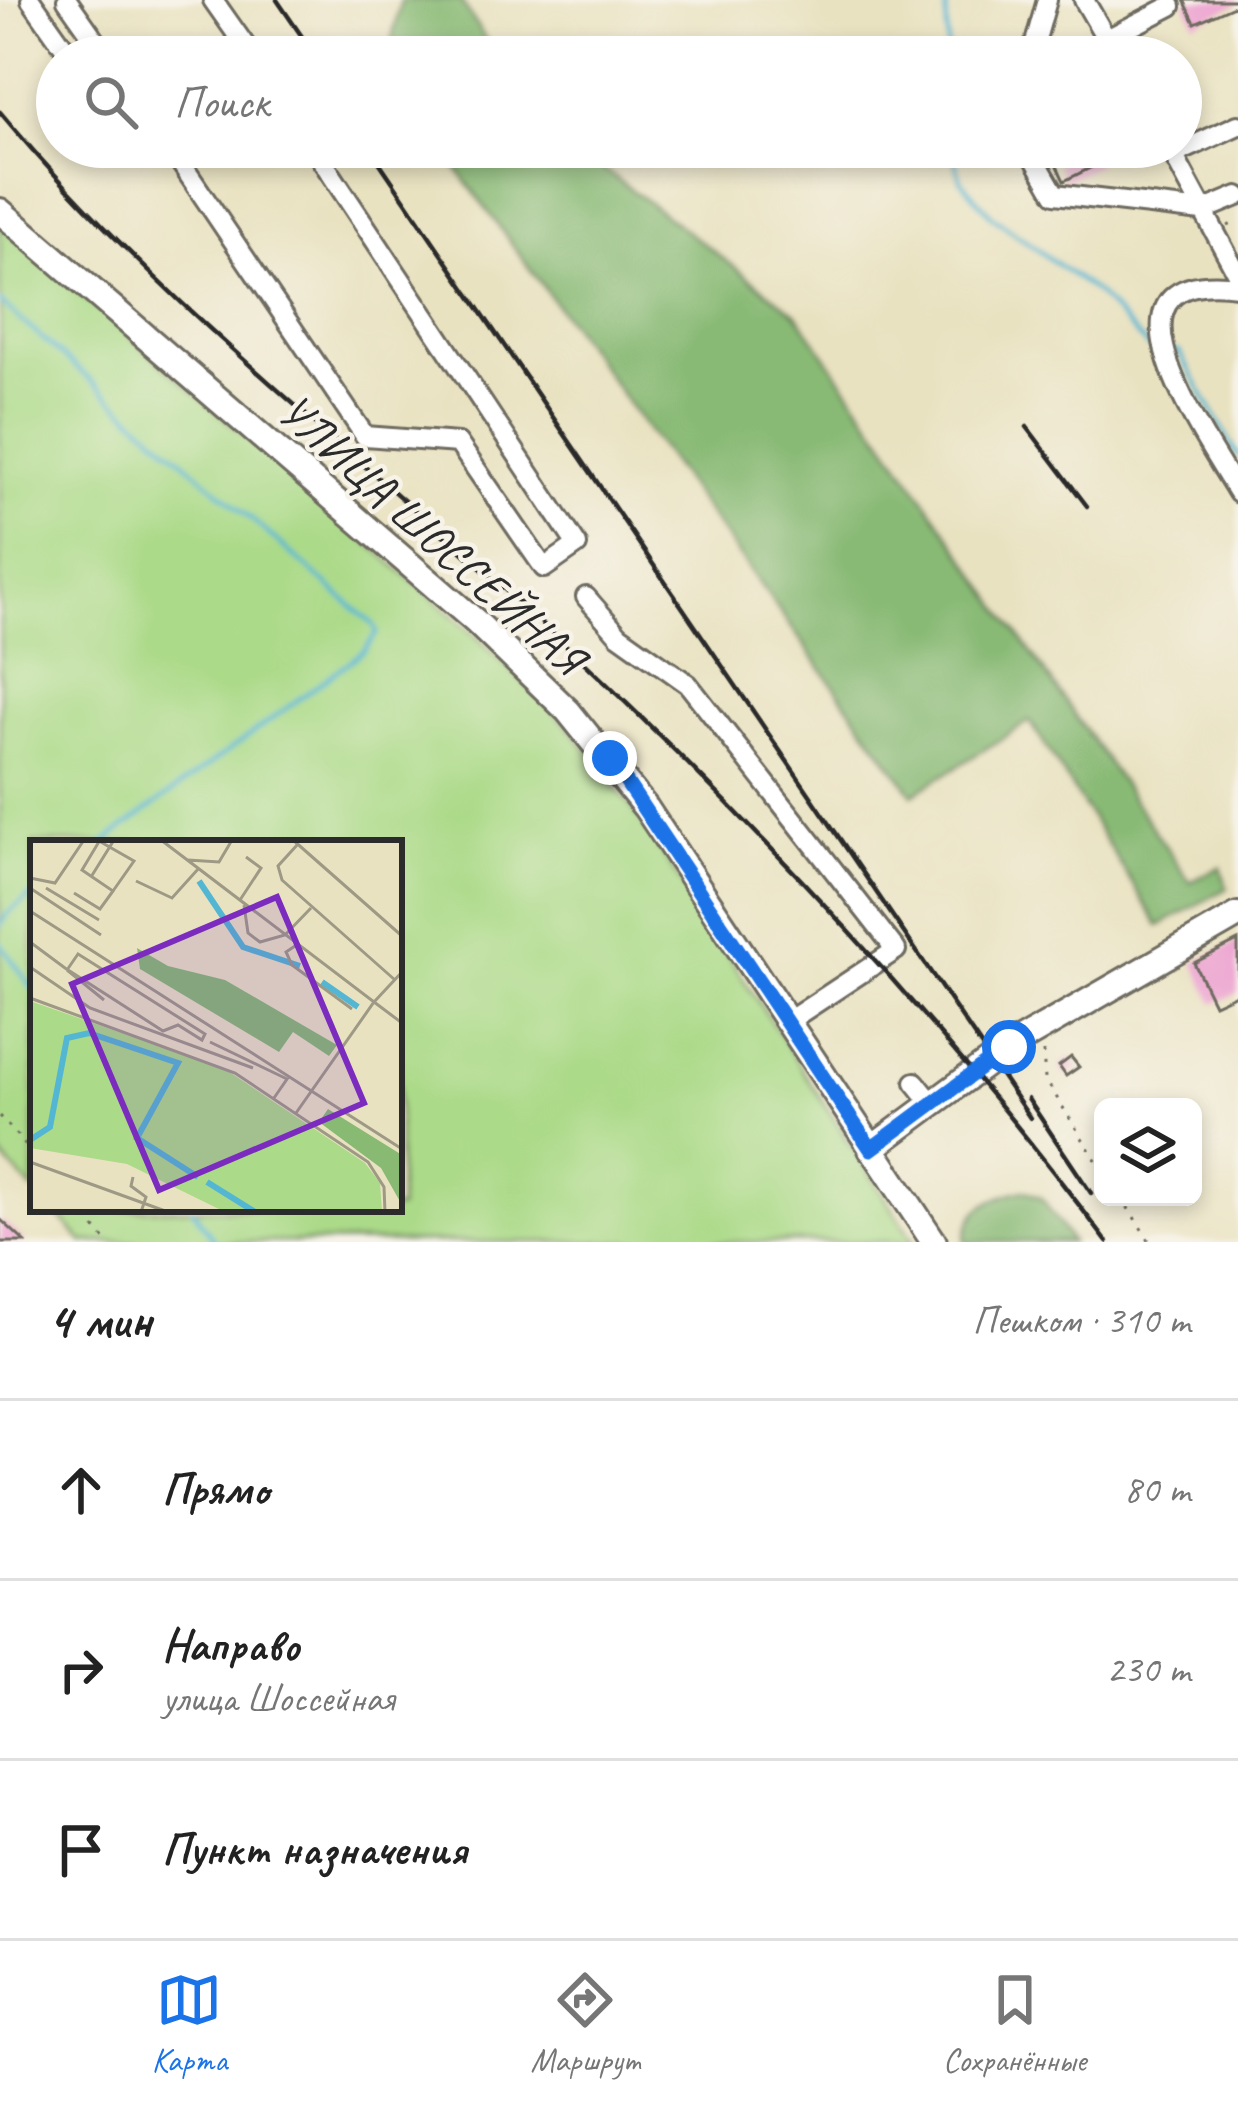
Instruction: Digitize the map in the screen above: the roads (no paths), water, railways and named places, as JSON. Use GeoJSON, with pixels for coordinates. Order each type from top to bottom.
{"type":"FeatureCollection","features":[{"type":"Feature","properties":{"kind":"main road","name":"УЛИЦА ШОССЕЙНАЯ"},"geometry":{"type":"LineString","coordinates":[[0,211],[475,622],[568,711],[646,808],[934,1242]]}},
{"type":"Feature","properties":{"kind":"main road"},"geometry":{"type":"LineString","coordinates":[[871,1149],[924,1093],[1238,915]]}},
{"type":"Feature","properties":{"kind":"street"},"geometry":{"type":"LineString","coordinates":[[31,0],[56,36]]}},
{"type":"Feature","properties":{"kind":"street"},"geometry":{"type":"LineString","coordinates":[[68,0],[93,36]]}},
{"type":"Feature","properties":{"kind":"street"},"geometry":{"type":"LineString","coordinates":[[213,0],[238,36]]}},
{"type":"Feature","properties":{"kind":"street"},"geometry":{"type":"LineString","coordinates":[[1036,36],[1047,0]]}},
{"type":"Feature","properties":{"kind":"street"},"geometry":{"type":"LineString","coordinates":[[1084,0],[1105,36]]}},
{"type":"Feature","properties":{"kind":"street"},"geometry":{"type":"LineString","coordinates":[[1129,36],[1171,6]]}},
{"type":"Feature","properties":{"kind":"street"},"geometry":{"type":"LineString","coordinates":[[1202,139],[1238,125]]}},
{"type":"Feature","properties":{"kind":"street"},"geometry":{"type":"LineString","coordinates":[[184,168],[365,436],[458,443],[544,568],[577,545],[327,168]]}},
{"type":"Feature","properties":{"kind":"street"},"geometry":{"type":"LineString","coordinates":[[1040,168],[1055,194],[1202,211],[1238,196]]}},
{"type":"Feature","properties":{"kind":"street"},"geometry":{"type":"LineString","coordinates":[[1180,168],[1238,275]]}},
{"type":"Feature","properties":{"kind":"street"},"geometry":{"type":"LineString","coordinates":[[1238,286],[1204,281],[1188,286],[1168,300],[1163,313],[1170,377],[1238,494]]}},
{"type":"Feature","properties":{"kind":"street"},"geometry":{"type":"LineString","coordinates":[[586,597],[619,635],[688,684],[896,950],[787,1022]]}},
{"type":"Feature","properties":{"kind":"waterway"},"geometry":{"type":"LineString","coordinates":[[946,0],[947,36]]}},
{"type":"Feature","properties":{"kind":"waterway"},"geometry":{"type":"LineString","coordinates":[[958,168],[961,180],[992,216],[1096,293],[1149,348],[1161,350]]}},
{"type":"Feature","properties":{"kind":"waterway"},"geometry":{"type":"LineString","coordinates":[[0,302],[374,625],[377,633],[364,651],[107,840]]}},
{"type":"Feature","properties":{"kind":"waterway"},"geometry":{"type":"LineString","coordinates":[[1173,351],[1179,352],[1238,456]]}},
{"type":"Feature","properties":{"kind":"waterway"},"geometry":{"type":"LineString","coordinates":[[0,926],[7,914],[30,896]]}},
{"type":"Feature","properties":{"kind":"waterway"},"geometry":{"type":"LineString","coordinates":[[0,943],[30,985]]}},
{"type":"Feature","properties":{"kind":"waterway"},"geometry":{"type":"LineString","coordinates":[[194,1212],[216,1242]]}},
{"type":"Feature","properties":{"kind":"railway"},"geometry":{"type":"LineString","coordinates":[[277,0],[302,36]]}},
{"type":"Feature","properties":{"kind":"railway"},"geometry":{"type":"LineString","coordinates":[[0,112],[36,153]]}},
{"type":"Feature","properties":{"kind":"railway"},"geometry":{"type":"LineString","coordinates":[[49,168],[205,324],[500,585],[716,791],[919,1010],[1107,1242]]}},
{"type":"Feature","properties":{"kind":"railway"},"geometry":{"type":"LineString","coordinates":[[383,168],[1030,1118]]}},
{"type":"Feature","properties":{"kind":"railway"},"geometry":{"type":"LineString","coordinates":[[1027,427],[1087,506]]}},
{"type":"Feature","properties":{"kind":"railway"},"geometry":{"type":"LineString","coordinates":[[1028,1099],[1091,1193]]}}]}
